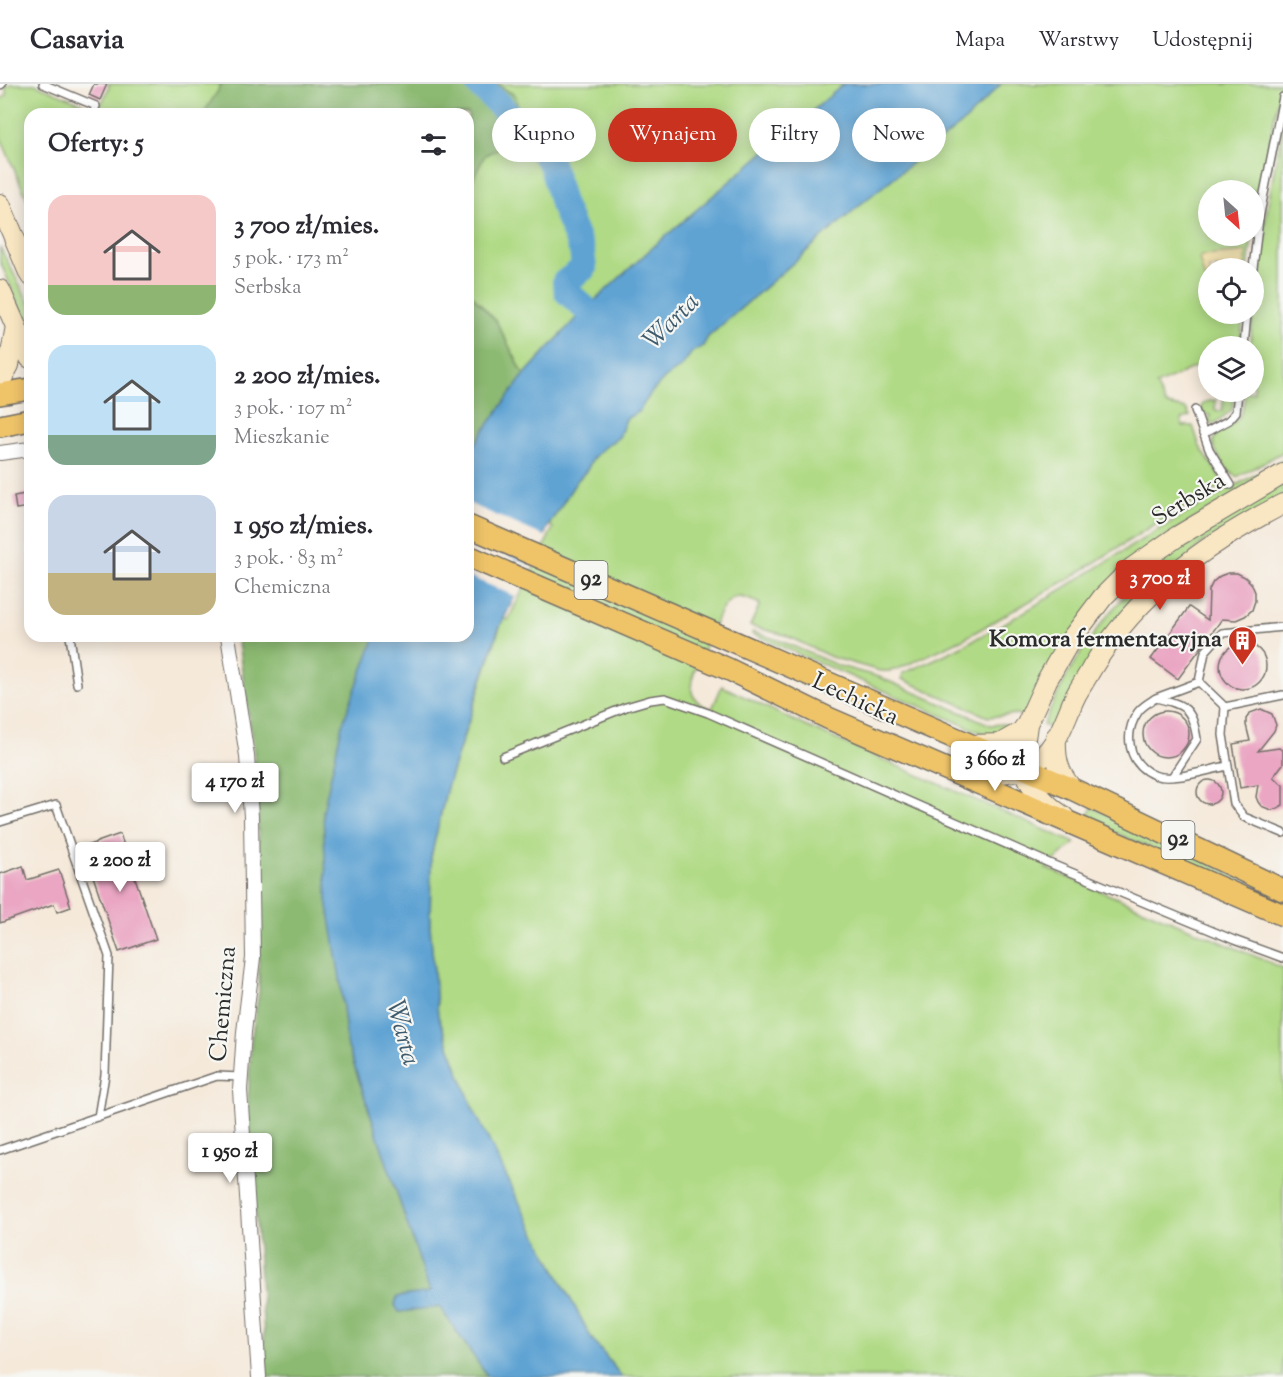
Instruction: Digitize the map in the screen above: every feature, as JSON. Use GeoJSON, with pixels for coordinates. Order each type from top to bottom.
{"type":"FeatureCollection","features":[{"type":"Feature","properties":{"kind":"main road"},"geometry":{"type":"LineString","coordinates":[[0,394],[24,390]]}},
{"type":"Feature","properties":{"kind":"main road"},"geometry":{"type":"LineString","coordinates":[[0,426],[24,421]]}},
{"type":"Feature","properties":{"kind":"main road","name":"Lechicka"},"geometry":{"type":"LineString","coordinates":[[474,529],[1072,789],[1283,890]]}},
{"type":"Feature","properties":{"kind":"main road","name":"Lechicka"},"geometry":{"type":"LineString","coordinates":[[474,559],[704,658],[828,717],[1283,915]]}},
{"type":"Feature","properties":{"kind":"street"},"geometry":{"type":"LineString","coordinates":[[0,204],[24,261]]}},
{"type":"Feature","properties":{"kind":"street"},"geometry":{"type":"LineString","coordinates":[[0,290],[24,344]]}},
{"type":"Feature","properties":{"kind":"street"},"geometry":{"type":"LineString","coordinates":[[0,382],[9,365],[16,326]]}},
{"type":"Feature","properties":{"kind":"street"},"geometry":{"type":"LineString","coordinates":[[0,453],[24,450]]}},
{"type":"Feature","properties":{"kind":"street","name":"Serbska"},"geometry":{"type":"LineString","coordinates":[[972,745],[1000,744],[1021,732],[1069,642],[1092,612],[1132,568],[1165,544],[1283,474]]}},
{"type":"Feature","properties":{"kind":"street","name":"Serbska"},"geometry":{"type":"LineString","coordinates":[[958,774],[1000,774],[1024,768],[1043,756],[1056,737],[1094,665],[1143,600],[1206,549],[1283,504]]}},
{"type":"Feature","properties":{"kind":"street","name":"Chemiczna"},"geometry":{"type":"LineString","coordinates":[[229,642],[244,737],[251,817],[253,958],[241,1077],[242,1127],[259,1377]]}},
{"type":"Feature","properties":{"kind":"street","name":"Serbska"},"geometry":{"type":"LineString","coordinates":[[1024,768],[1027,724]]}},
{"type":"Feature","properties":{"kind":"street"},"geometry":{"type":"LineString","coordinates":[[1056,737],[1056,764],[1061,776],[1072,789]]}},
{"type":"Feature","properties":{"kind":"street"},"geometry":{"type":"LineString","coordinates":[[1024,768],[1031,783],[1046,803],[1077,825]]}},
{"type":"Feature","properties":{"kind":"lane"},"geometry":{"type":"LineString","coordinates":[[43,84],[96,106],[95,108]]}},
{"type":"Feature","properties":{"kind":"lane"},"geometry":{"type":"LineString","coordinates":[[1254,258],[1259,219],[1283,97]]}},
{"type":"Feature","properties":{"kind":"lane"},"geometry":{"type":"LineString","coordinates":[[1203,434],[1229,420],[1236,412],[1237,402]]}},
{"type":"Feature","properties":{"kind":"lane"},"geometry":{"type":"LineString","coordinates":[[1195,410],[1209,449],[1231,485]]}},
{"type":"Feature","properties":{"kind":"lane"},"geometry":{"type":"LineString","coordinates":[[1199,682],[1205,652],[1222,633],[1283,627]]}},
{"type":"Feature","properties":{"kind":"lane"},"geometry":{"type":"LineString","coordinates":[[71,642],[77,684]]}},
{"type":"Feature","properties":{"kind":"lane"},"geometry":{"type":"LineString","coordinates":[[1199,682],[1156,698],[1139,710],[1129,728],[1130,749],[1139,765],[1154,775],[1172,777],[1227,766]]}},
{"type":"Feature","properties":{"kind":"lane"},"geometry":{"type":"LineString","coordinates":[[1199,682],[1225,707]]}},
{"type":"Feature","properties":{"kind":"lane"},"geometry":{"type":"LineString","coordinates":[[1225,707],[1283,695]]}},
{"type":"Feature","properties":{"kind":"lane"},"geometry":{"type":"LineString","coordinates":[[503,758],[626,707],[666,698],[708,713],[1049,864],[1283,958]]}},
{"type":"Feature","properties":{"kind":"lane"},"geometry":{"type":"LineString","coordinates":[[1156,698],[1180,704],[1194,719],[1197,739],[1172,777]]}},
{"type":"Feature","properties":{"kind":"lane"},"geometry":{"type":"LineString","coordinates":[[1225,707],[1222,735],[1234,804],[1244,817],[1283,833]]}},
{"type":"Feature","properties":{"kind":"lane"},"geometry":{"type":"LineString","coordinates":[[0,822],[56,805],[109,956],[105,1075],[98,1117]]}},
{"type":"Feature","properties":{"kind":"lane"},"geometry":{"type":"LineString","coordinates":[[0,1150],[217,1076],[241,1077]]}},
{"type":"Feature","properties":{"kind":"green space"},"geometry":{"type":"Polygon","coordinates":[[[11,84],[35,84],[82,103],[85,108],[24,108],[24,192],[0,136],[0,100],[7,95],[5,87],[11,84]]]}},
{"type":"Feature","properties":{"kind":"green space"},"geometry":{"type":"Polygon","coordinates":[[[108,84],[844,84],[816,108],[749,108],[749,162],[753,162],[653,247],[579,315],[524,375],[496,321],[474,297],[474,108],[100,108],[109,87],[108,84]]]}},
{"type":"Feature","properties":{"kind":"green space"},"geometry":{"type":"Polygon","coordinates":[[[220,84],[497,84],[516,96],[517,108],[492,108],[492,152],[485,155],[474,177],[474,108],[207,108],[220,84]]]}},
{"type":"Feature","properties":{"kind":"green space"},"geometry":{"type":"Polygon","coordinates":[[[1001,84],[1281,84],[1262,180],[1198,180],[1198,246],[1251,246],[1249,258],[1198,258],[1198,324],[1242,324],[1241,336],[1198,336],[1198,366],[1156,385],[1166,405],[1186,409],[1190,416],[1181,420],[1183,426],[1193,426],[1200,447],[1222,480],[1222,486],[1150,527],[1072,577],[965,638],[898,669],[880,671],[831,657],[785,635],[750,626],[760,604],[742,597],[733,598],[720,612],[709,636],[693,677],[692,692],[695,699],[702,705],[712,709],[722,686],[803,725],[1075,843],[1046,868],[1283,968],[1283,1377],[622,1377],[592,1339],[522,1208],[472,1106],[438,1016],[430,927],[431,857],[447,787],[503,618],[508,620],[553,528],[549,525],[593,458],[619,437],[626,419],[639,411],[651,393],[665,378],[681,367],[692,352],[703,346],[708,337],[862,203],[913,162],[946,162],[946,136],[966,120],[1001,84]]]}},
{"type":"Feature","properties":{"kind":"green space"},"geometry":{"type":"Polygon","coordinates":[[[1283,122],[1283,452],[1237,477],[1222,462],[1213,442],[1218,434],[1239,417],[1244,402],[1264,402],[1264,336],[1251,336],[1252,324],[1264,324],[1264,258],[1259,258],[1260,246],[1264,246],[1264,226],[1283,122]]]}},
{"type":"Feature","properties":{"kind":"green space"},"geometry":{"type":"Polygon","coordinates":[[[0,247],[24,293],[24,318],[0,261],[0,247]]]}},
{"type":"Feature","properties":{"kind":"green space"},"geometry":{"type":"Polygon","coordinates":[[[474,297],[496,321],[524,375],[474,446],[474,297]]]}},
{"type":"Feature","properties":{"kind":"green space"},"geometry":{"type":"Polygon","coordinates":[[[1205,402],[1216,402],[1215,410],[1222,411],[1223,402],[1233,402],[1232,410],[1215,423],[1209,423],[1210,415],[1204,414],[1201,407],[1205,402]]]}},
{"type":"Feature","properties":{"kind":"green space"},"geometry":{"type":"Polygon","coordinates":[[[1283,459],[1283,465],[1147,548],[1022,717],[1017,714],[988,717],[902,679],[903,673],[936,659],[999,626],[1167,524],[1283,459]]]}},
{"type":"Feature","properties":{"kind":"green space"},"geometry":{"type":"Polygon","coordinates":[[[1283,483],[1283,496],[1199,545],[1052,729],[1043,725],[1082,651],[1098,628],[1135,585],[1190,539],[1283,483]]]}},
{"type":"Feature","properties":{"kind":"green space"},"geometry":{"type":"Polygon","coordinates":[[[753,632],[781,641],[839,666],[879,677],[991,725],[1004,724],[1015,727],[999,734],[982,733],[752,634],[753,632]]]}},
{"type":"Feature","properties":{"kind":"green space"},"geometry":{"type":"Polygon","coordinates":[[[238,642],[375,642],[340,979],[347,1044],[430,1292],[397,1297],[395,1305],[399,1312],[440,1307],[488,1377],[267,1377],[248,1106],[251,1041],[259,992],[258,816],[254,752],[238,642]]]}},
{"type":"Feature","properties":{"kind":"green space"},"geometry":{"type":"Polygon","coordinates":[[[1092,807],[1283,899],[1283,905],[1086,820],[1092,807]]]}},
{"type":"Feature","properties":{"kind":"sand"},"geometry":{"type":"Polygon","coordinates":[[[1246,252],[1246,258],[1200,258],[1201,256],[1246,252]]]}},
{"type":"Feature","properties":{"kind":"water","name":"Warta"},"geometry":{"type":"Polygon","coordinates":[[[844,84],[1001,84],[966,120],[946,136],[946,108],[852,108],[852,162],[913,162],[862,203],[708,337],[703,346],[692,352],[681,367],[665,378],[651,393],[639,411],[626,419],[619,437],[593,458],[549,525],[497,633],[447,787],[431,857],[430,927],[438,1016],[472,1106],[522,1208],[592,1339],[622,1377],[488,1377],[440,1307],[399,1312],[395,1305],[397,1297],[430,1292],[347,1044],[340,979],[327,900],[323,812],[342,725],[373,642],[474,642],[474,446],[524,375],[579,315],[653,247],[753,162],[840,162],[840,108],[816,108],[844,84]]]}},
{"type":"Feature","properties":{"kind":"pier"},"geometry":{"type":"Polygon","coordinates":[[[474,506],[546,537],[533,564],[474,539],[474,506]]]}},
{"type":"Feature","properties":{"kind":"pier"},"geometry":{"type":"Polygon","coordinates":[[[474,541],[532,566],[517,597],[474,579],[474,541]]]}},
{"type":"Feature","properties":{"kind":"building"},"geometry":{"type":"Polygon","coordinates":[[[94,84],[107,84],[100,100],[89,95],[94,84]]]}},
{"type":"Feature","properties":{"kind":"building"},"geometry":{"type":"Polygon","coordinates":[[[24,494],[24,508],[16,509],[14,496],[24,494]]]}},
{"type":"Feature","properties":{"kind":"building"},"geometry":{"type":"Polygon","coordinates":[[[1228,573],[1237,573],[1251,583],[1255,592],[1252,610],[1236,620],[1222,619],[1178,679],[1151,659],[1189,607],[1208,620],[1209,590],[1213,582],[1228,573]]]}},
{"type":"Feature","properties":{"kind":"building","name":"Komora fermentacyjna"},"geometry":{"type":"Polygon","coordinates":[[[1243,643],[1252,644],[1259,650],[1265,657],[1265,675],[1259,682],[1252,688],[1243,689],[1234,688],[1227,682],[1221,675],[1220,666],[1221,657],[1227,650],[1234,644],[1243,643]]]}},
{"type":"Feature","properties":{"kind":"building"},"geometry":{"type":"Polygon","coordinates":[[[1261,709],[1272,714],[1276,725],[1258,751],[1279,748],[1283,751],[1283,764],[1273,777],[1283,785],[1283,805],[1271,810],[1261,806],[1258,802],[1256,797],[1258,785],[1240,788],[1233,744],[1250,741],[1246,719],[1250,713],[1261,709]]]}},
{"type":"Feature","properties":{"kind":"building"},"geometry":{"type":"Polygon","coordinates":[[[1166,711],[1182,718],[1189,734],[1182,750],[1166,757],[1150,750],[1143,734],[1150,718],[1166,711]]]}},
{"type":"Feature","properties":{"kind":"building"},"geometry":{"type":"Polygon","coordinates":[[[1209,780],[1217,784],[1221,792],[1217,800],[1209,804],[1201,800],[1197,792],[1201,784],[1209,780]]]}},
{"type":"Feature","properties":{"kind":"building"},"geometry":{"type":"Polygon","coordinates":[[[120,834],[156,939],[119,952],[83,847],[120,834]]]}},
{"type":"Feature","properties":{"kind":"building"},"geometry":{"type":"Polygon","coordinates":[[[23,866],[27,880],[59,870],[71,907],[57,912],[54,904],[0,923],[0,874],[23,866]]]}},
{"type":"Feature","properties":{"kind":"waterway"},"geometry":{"type":"LineString","coordinates":[[478,84],[522,127],[551,163],[562,203],[582,251],[584,268],[565,282],[567,292],[586,309],[605,336]]}},
{"type":"Feature","properties":{"kind":"place","name":"Komora fermentacyjna"},"geometry":{"type":"Point","coordinates":[1243,666]}}]}
